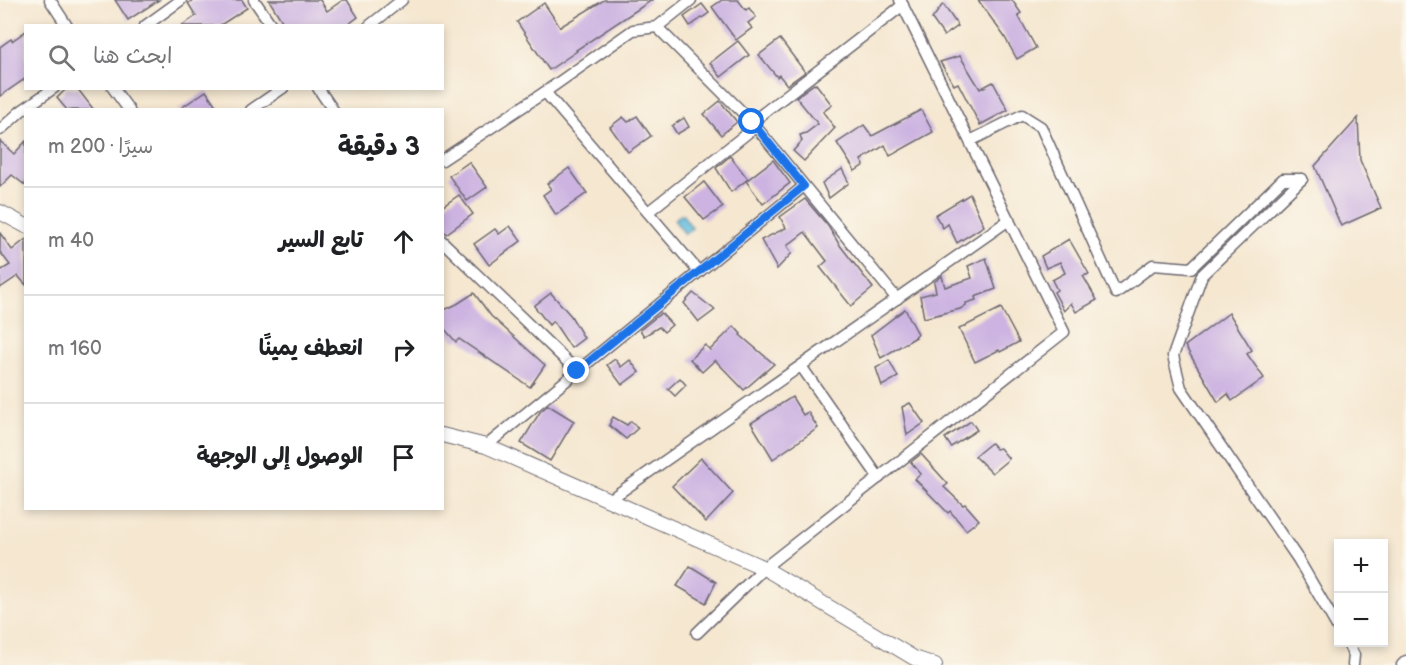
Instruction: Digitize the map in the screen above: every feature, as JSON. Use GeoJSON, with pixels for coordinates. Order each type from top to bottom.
{"type":"FeatureCollection","features":[{"type":"Feature","properties":{"kind":"street"},"geometry":{"type":"LineString","coordinates":[[50,0],[67,24]]}},
{"type":"Feature","properties":{"kind":"street"},"geometry":{"type":"LineString","coordinates":[[148,24],[181,0]]}},
{"type":"Feature","properties":{"kind":"street"},"geometry":{"type":"LineString","coordinates":[[254,0],[271,24]]}},
{"type":"Feature","properties":{"kind":"street"},"geometry":{"type":"LineString","coordinates":[[372,24],[402,0]]}},
{"type":"Feature","properties":{"kind":"street"},"geometry":{"type":"LineString","coordinates":[[444,159],[633,30],[657,27],[691,0]]}},
{"type":"Feature","properties":{"kind":"street"},"geometry":{"type":"LineString","coordinates":[[648,212],[902,2],[1064,332],[764,568],[697,633]]}},
{"type":"Feature","properties":{"kind":"street"},"geometry":{"type":"LineString","coordinates":[[657,27],[754,124],[897,299]]}},
{"type":"Feature","properties":{"kind":"street"},"geometry":{"type":"LineString","coordinates":[[25,108],[51,90]]}},
{"type":"Feature","properties":{"kind":"street"},"geometry":{"type":"LineString","coordinates":[[114,90],[128,108]]}},
{"type":"Feature","properties":{"kind":"street"},"geometry":{"type":"LineString","coordinates":[[254,108],[281,90]]}},
{"type":"Feature","properties":{"kind":"street"},"geometry":{"type":"LineString","coordinates":[[319,90],[332,108]]}},
{"type":"Feature","properties":{"kind":"street"},"geometry":{"type":"LineString","coordinates":[[545,92],[699,272]]}},
{"type":"Feature","properties":{"kind":"street"},"geometry":{"type":"LineString","coordinates":[[0,130],[24,109]]}},
{"type":"Feature","properties":{"kind":"street"},"geometry":{"type":"LineString","coordinates":[[970,141],[1022,115],[1041,127],[1116,293],[1153,265],[1191,268],[1283,179],[1302,179],[1202,275],[1173,356],[1181,388],[1298,559],[1334,621]]}},
{"type":"Feature","properties":{"kind":"street"},"geometry":{"type":"LineString","coordinates":[[486,446],[804,186]]}},
{"type":"Feature","properties":{"kind":"street"},"geometry":{"type":"LineString","coordinates":[[0,212],[24,225]]}},
{"type":"Feature","properties":{"kind":"street"},"geometry":{"type":"LineString","coordinates":[[609,500],[1009,220]]}},
{"type":"Feature","properties":{"kind":"street"},"geometry":{"type":"LineString","coordinates":[[444,243],[577,371]]}},
{"type":"Feature","properties":{"kind":"street"},"geometry":{"type":"LineString","coordinates":[[801,366],[879,478]]}},
{"type":"Feature","properties":{"kind":"street"},"geometry":{"type":"LineString","coordinates":[[444,436],[486,446],[764,568],[914,658],[935,665]]}},
{"type":"Feature","properties":{"kind":"street"},"geometry":{"type":"LineString","coordinates":[[1350,647],[1354,655],[1353,665]]}},
{"type":"Feature","properties":{"kind":"street"},"geometry":{"type":"LineString","coordinates":[[1402,665],[1406,661]]}},
{"type":"Feature","properties":{"kind":"water"},"geometry":{"type":"Polygon","coordinates":[[[682,214],[692,228],[685,234],[674,220],[682,214]]]}},
{"type":"Feature","properties":{"kind":"building"},"geometry":{"type":"Polygon","coordinates":[[[115,0],[159,0],[128,20],[115,0]]]}},
{"type":"Feature","properties":{"kind":"building"},"geometry":{"type":"Polygon","coordinates":[[[194,0],[242,0],[247,8],[222,24],[184,24],[196,16],[188,3],[194,0]]]}},
{"type":"Feature","properties":{"kind":"building"},"geometry":{"type":"Polygon","coordinates":[[[269,0],[320,0],[327,11],[343,0],[347,0],[358,17],[349,24],[284,24],[269,0]]]}},
{"type":"Feature","properties":{"kind":"building"},"geometry":{"type":"Polygon","coordinates":[[[604,0],[652,0],[549,70],[517,22],[544,3],[560,27],[604,0]]]}},
{"type":"Feature","properties":{"kind":"building"},"geometry":{"type":"Polygon","coordinates":[[[722,0],[738,0],[756,17],[748,23],[752,28],[736,40],[712,7],[722,0]]]}},
{"type":"Feature","properties":{"kind":"building"},"geometry":{"type":"Polygon","coordinates":[[[978,0],[1012,0],[1021,13],[1018,15],[1036,48],[1017,59],[1004,36],[978,0]]]}},
{"type":"Feature","properties":{"kind":"building"},"geometry":{"type":"Polygon","coordinates":[[[702,4],[709,13],[690,26],[684,17],[702,4]]]}},
{"type":"Feature","properties":{"kind":"building"},"geometry":{"type":"Polygon","coordinates":[[[943,4],[958,26],[944,36],[932,19],[943,4]]]}},
{"type":"Feature","properties":{"kind":"building"},"geometry":{"type":"Polygon","coordinates":[[[24,32],[24,79],[0,96],[0,47],[11,39],[12,41],[24,32]]]}},
{"type":"Feature","properties":{"kind":"building"},"geometry":{"type":"Polygon","coordinates":[[[780,39],[805,72],[787,85],[779,75],[777,77],[759,55],[780,39]]]}},
{"type":"Feature","properties":{"kind":"building"},"geometry":{"type":"Polygon","coordinates":[[[738,41],[749,55],[721,77],[710,63],[738,41]]]}},
{"type":"Feature","properties":{"kind":"building"},"geometry":{"type":"Polygon","coordinates":[[[960,56],[980,89],[993,82],[1008,110],[980,125],[958,83],[954,85],[940,62],[960,56]]]}},
{"type":"Feature","properties":{"kind":"building"},"geometry":{"type":"Polygon","coordinates":[[[814,84],[832,105],[823,112],[835,128],[804,161],[793,151],[802,141],[800,135],[818,124],[796,97],[814,84]]]}},
{"type":"Feature","properties":{"kind":"building"},"geometry":{"type":"Polygon","coordinates":[[[65,90],[79,90],[92,108],[65,108],[57,98],[65,90]]]}},
{"type":"Feature","properties":{"kind":"building"},"geometry":{"type":"Polygon","coordinates":[[[206,91],[218,108],[181,108],[206,91]]]}},
{"type":"Feature","properties":{"kind":"building"},"geometry":{"type":"Polygon","coordinates":[[[720,101],[737,122],[721,135],[704,114],[720,101]]]}},
{"type":"Feature","properties":{"kind":"building"},"geometry":{"type":"Polygon","coordinates":[[[921,110],[933,132],[890,156],[885,145],[861,160],[864,165],[855,171],[837,143],[864,125],[872,136],[921,110]]]}},
{"type":"Feature","properties":{"kind":"building"},"geometry":{"type":"Polygon","coordinates":[[[637,116],[651,136],[628,152],[610,127],[623,117],[628,122],[637,116]]]}},
{"type":"Feature","properties":{"kind":"building"},"geometry":{"type":"Polygon","coordinates":[[[684,118],[689,127],[677,134],[672,126],[684,118]]]}},
{"type":"Feature","properties":{"kind":"building"},"geometry":{"type":"Polygon","coordinates":[[[1358,118],[1360,160],[1381,208],[1341,226],[1315,166],[1358,118]]]}},
{"type":"Feature","properties":{"kind":"building"},"geometry":{"type":"Polygon","coordinates":[[[0,141],[14,154],[24,143],[24,184],[12,175],[0,187],[0,141]]]}},
{"type":"Feature","properties":{"kind":"building"},"geometry":{"type":"Polygon","coordinates":[[[730,156],[748,179],[731,192],[716,168],[730,156]]]}},
{"type":"Feature","properties":{"kind":"building"},"geometry":{"type":"Polygon","coordinates":[[[773,160],[790,183],[763,204],[746,181],[773,160]]]}},
{"type":"Feature","properties":{"kind":"building"},"geometry":{"type":"Polygon","coordinates":[[[469,162],[487,187],[467,201],[449,176],[469,162]]]}},
{"type":"Feature","properties":{"kind":"building"},"geometry":{"type":"Polygon","coordinates":[[[569,168],[587,193],[556,215],[543,195],[551,189],[547,184],[569,168]]]}},
{"type":"Feature","properties":{"kind":"building"},"geometry":{"type":"Polygon","coordinates":[[[842,169],[849,183],[829,198],[822,183],[842,169]]]}},
{"type":"Feature","properties":{"kind":"building"},"geometry":{"type":"Polygon","coordinates":[[[704,182],[723,207],[704,220],[685,197],[704,182]]]}},
{"type":"Feature","properties":{"kind":"building"},"geometry":{"type":"Polygon","coordinates":[[[970,194],[984,226],[957,243],[948,224],[943,228],[935,215],[970,194]]]}},
{"type":"Feature","properties":{"kind":"building"},"geometry":{"type":"Polygon","coordinates":[[[459,195],[473,214],[446,234],[444,232],[444,206],[459,195]]]}},
{"type":"Feature","properties":{"kind":"building"},"geometry":{"type":"Polygon","coordinates":[[[805,199],[828,226],[873,288],[851,306],[820,267],[827,261],[805,232],[787,246],[792,253],[777,269],[761,240],[786,228],[780,217],[805,199]]]}},
{"type":"Feature","properties":{"kind":"building"},"geometry":{"type":"Polygon","coordinates":[[[510,226],[521,241],[489,265],[474,244],[495,229],[499,234],[510,226]]]}},
{"type":"Feature","properties":{"kind":"building"},"geometry":{"type":"Polygon","coordinates":[[[0,233],[12,250],[24,241],[24,283],[18,276],[0,288],[0,271],[10,265],[0,252],[0,233]]]}},
{"type":"Feature","properties":{"kind":"building"},"geometry":{"type":"Polygon","coordinates":[[[1069,239],[1089,274],[1083,276],[1097,300],[1076,312],[1071,303],[1064,311],[1054,292],[1057,290],[1052,280],[1065,273],[1060,262],[1046,268],[1041,256],[1069,239]]]}},
{"type":"Feature","properties":{"kind":"building"},"geometry":{"type":"Polygon","coordinates":[[[986,258],[996,289],[975,297],[976,300],[966,303],[960,309],[924,318],[920,296],[936,292],[934,282],[942,276],[945,287],[972,278],[968,266],[986,258]]]}},
{"type":"Feature","properties":{"kind":"building"},"geometry":{"type":"Polygon","coordinates":[[[474,293],[491,316],[545,365],[530,387],[459,339],[456,342],[444,328],[444,310],[474,293]]]}},
{"type":"Feature","properties":{"kind":"building"},"geometry":{"type":"Polygon","coordinates":[[[551,293],[571,316],[584,338],[571,348],[553,321],[549,325],[534,306],[551,293]]]}},
{"type":"Feature","properties":{"kind":"building"},"geometry":{"type":"Polygon","coordinates":[[[693,293],[715,310],[699,322],[684,303],[693,293]]]}},
{"type":"Feature","properties":{"kind":"building"},"geometry":{"type":"Polygon","coordinates":[[[1001,308],[1019,342],[975,362],[959,329],[1001,308]]]}},
{"type":"Feature","properties":{"kind":"building"},"geometry":{"type":"Polygon","coordinates":[[[905,309],[918,334],[881,358],[871,335],[905,309]]]}},
{"type":"Feature","properties":{"kind":"building"},"geometry":{"type":"Polygon","coordinates":[[[661,313],[672,325],[664,332],[659,327],[644,336],[640,330],[661,313]]]}},
{"type":"Feature","properties":{"kind":"building"},"geometry":{"type":"Polygon","coordinates":[[[1229,313],[1252,350],[1247,354],[1264,378],[1232,401],[1228,394],[1218,402],[1185,346],[1229,313]]]}},
{"type":"Feature","properties":{"kind":"building"},"geometry":{"type":"Polygon","coordinates":[[[734,326],[740,335],[774,364],[744,390],[715,360],[702,372],[690,359],[705,345],[710,350],[734,326]]]}},
{"type":"Feature","properties":{"kind":"building"},"geometry":{"type":"Polygon","coordinates":[[[615,359],[621,367],[630,360],[639,372],[622,385],[607,365],[615,359]]]}},
{"type":"Feature","properties":{"kind":"building"},"geometry":{"type":"Polygon","coordinates":[[[889,360],[898,377],[882,386],[876,368],[889,360]]]}},
{"type":"Feature","properties":{"kind":"building"},"geometry":{"type":"Polygon","coordinates":[[[680,378],[686,385],[675,396],[668,389],[680,378]]]}},
{"type":"Feature","properties":{"kind":"building"},"geometry":{"type":"Polygon","coordinates":[[[792,397],[803,415],[808,412],[818,428],[773,459],[751,423],[792,397]]]}},
{"type":"Feature","properties":{"kind":"building"},"geometry":{"type":"Polygon","coordinates":[[[910,403],[924,423],[907,435],[902,407],[910,403]]]}},
{"type":"Feature","properties":{"kind":"building"},"geometry":{"type":"Polygon","coordinates":[[[548,405],[574,421],[550,461],[521,443],[540,412],[548,405]]]}},
{"type":"Feature","properties":{"kind":"building"},"geometry":{"type":"Polygon","coordinates":[[[613,417],[627,425],[631,421],[638,428],[626,439],[609,425],[613,417]]]}},
{"type":"Feature","properties":{"kind":"building"},"geometry":{"type":"Polygon","coordinates":[[[971,421],[977,430],[951,447],[945,438],[971,421]]]}},
{"type":"Feature","properties":{"kind":"building"},"geometry":{"type":"Polygon","coordinates":[[[991,443],[996,449],[1000,448],[1009,459],[992,473],[975,456],[991,443]]]}},
{"type":"Feature","properties":{"kind":"building"},"geometry":{"type":"Polygon","coordinates":[[[921,454],[948,484],[944,487],[963,505],[965,504],[979,520],[966,530],[950,511],[948,513],[915,479],[921,474],[911,462],[921,454]]]}},
{"type":"Feature","properties":{"kind":"building"},"geometry":{"type":"Polygon","coordinates":[[[701,458],[733,493],[706,522],[672,486],[701,458]]]}},
{"type":"Feature","properties":{"kind":"building"},"geometry":{"type":"Polygon","coordinates":[[[690,566],[716,582],[706,603],[677,586],[690,566]]]}},
{"type":"Feature","properties":{"kind":"route"},"geometry":{"type":"LineString","coordinates":[[577,371],[804,186],[752,122]]}}]}
